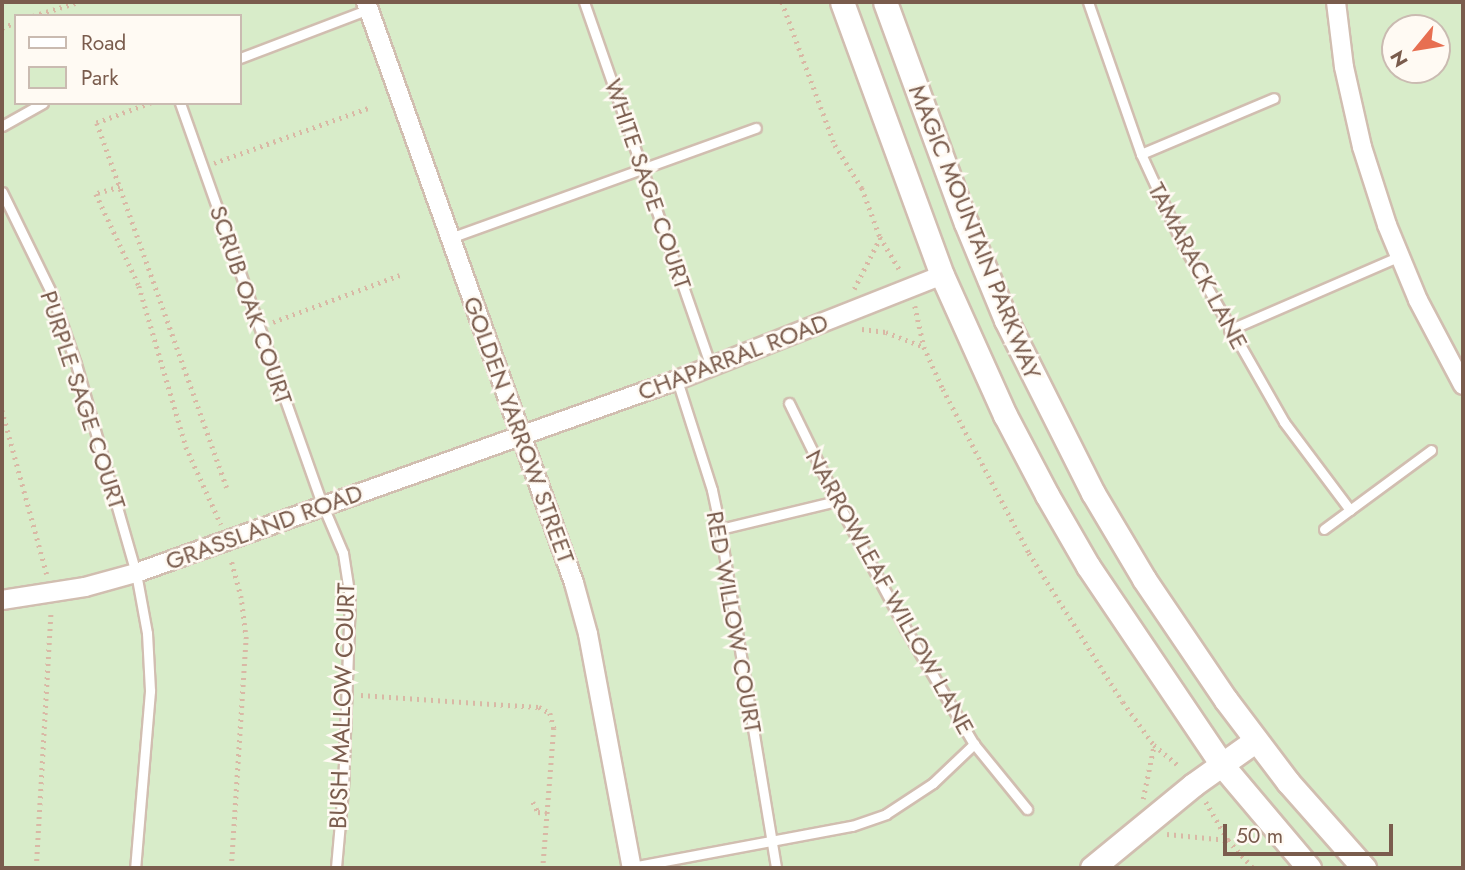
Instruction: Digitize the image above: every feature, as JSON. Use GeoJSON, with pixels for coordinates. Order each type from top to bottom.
{"type":"FeatureCollection","features":[{"type":"Feature","properties":{"kind":"street","name":"MAGIC MOUNTAIN PARKWAY"},"geometry":{"type":"LineString","coordinates":[[842,2],[942,275],[1005,415],[1046,495],[1088,566],[1222,765],[1309,868]]}},
{"type":"Feature","properties":{"kind":"street","name":"MAGIC MOUNTAIN PARKWAY"},"geometry":{"type":"LineString","coordinates":[[885,2],[966,223],[1045,402],[1144,579],[1256,740],[1296,792],[1364,868]]}},
{"type":"Feature","properties":{"kind":"street"},"geometry":{"type":"LineString","coordinates":[[1336,2],[1344,67],[1362,147],[1418,300],[1463,385]]}},
{"type":"Feature","properties":{"kind":"street","name":"GOLDEN YARROW STREET"},"geometry":{"type":"LineString","coordinates":[[368,5],[574,583],[588,634],[632,867]]}},
{"type":"Feature","properties":{"kind":"street","name":"CHAPARRAL ROAD"},"geometry":{"type":"LineString","coordinates":[[522,434],[677,380],[942,275]]}},
{"type":"Feature","properties":{"kind":"street","name":"GRASSLAND ROAD"},"geometry":{"type":"LineString","coordinates":[[2,600],[50,594],[136,573],[522,434]]}},
{"type":"Feature","properties":{"kind":"street"},"geometry":{"type":"LineString","coordinates":[[1092,868],[1256,740]]}},
{"type":"Feature","properties":{"kind":"lane","name":"WHITE SAGE COURT"},"geometry":{"type":"LineString","coordinates":[[584,2],[711,366]]}},
{"type":"Feature","properties":{"kind":"lane","name":"TAMARACK LANE"},"geometry":{"type":"LineString","coordinates":[[1088,2],[1141,154],[1182,243],[1229,330],[1284,422],[1350,510]]}},
{"type":"Feature","properties":{"kind":"lane"},"geometry":{"type":"LineString","coordinates":[[242,57],[368,5]]}},
{"type":"Feature","properties":{"kind":"lane"},"geometry":{"type":"LineString","coordinates":[[1141,154],[1274,98]]}},
{"type":"Feature","properties":{"kind":"lane"},"geometry":{"type":"LineString","coordinates":[[2,126],[39,105]]}},
{"type":"Feature","properties":{"kind":"lane","name":"SCRUB OAK COURT"},"geometry":{"type":"LineString","coordinates":[[181,105],[323,506]]}},
{"type":"Feature","properties":{"kind":"lane"},"geometry":{"type":"LineString","coordinates":[[450,238],[755,128]]}},
{"type":"Feature","properties":{"kind":"lane","name":"PURPLE SAGE COURT"},"geometry":{"type":"LineString","coordinates":[[2,192],[55,304],[76,364],[136,573],[147,633],[149,691],[135,868]]}},
{"type":"Feature","properties":{"kind":"lane"},"geometry":{"type":"LineString","coordinates":[[1229,330],[1400,256]]}},
{"type":"Feature","properties":{"kind":"lane","name":"RED WILLOW COURT"},"geometry":{"type":"LineString","coordinates":[[677,380],[712,490],[720,529],[776,868]]}},
{"type":"Feature","properties":{"kind":"lane","name":"NARROWLEAF WILLOW LANE"},"geometry":{"type":"LineString","coordinates":[[789,403],[836,501],[905,628],[974,744],[1027,809]]}},
{"type":"Feature","properties":{"kind":"lane"},"geometry":{"type":"LineString","coordinates":[[1324,529],[1431,450]]}},
{"type":"Feature","properties":{"kind":"lane"},"geometry":{"type":"LineString","coordinates":[[720,529],[836,501]]}},
{"type":"Feature","properties":{"kind":"lane","name":"BUSH MALLOW COURT"},"geometry":{"type":"LineString","coordinates":[[323,506],[343,553],[350,598],[336,868]]}},
{"type":"Feature","properties":{"kind":"lane"},"geometry":{"type":"LineString","coordinates":[[632,867],[852,826],[886,814],[933,783],[974,744]]}},
{"type":"Feature","properties":{"kind":"path"},"geometry":{"type":"LineString","coordinates":[[39,14],[78,2]]}},
{"type":"Feature","properties":{"kind":"path"},"geometry":{"type":"LineString","coordinates":[[782,2],[835,145],[862,188],[880,237],[900,268]]}},
{"type":"Feature","properties":{"kind":"path"},"geometry":{"type":"LineString","coordinates":[[146,105],[97,123],[227,488]]}},
{"type":"Feature","properties":{"kind":"path"},"geometry":{"type":"LineString","coordinates":[[203,167],[372,107]]}},
{"type":"Feature","properties":{"kind":"path"},"geometry":{"type":"LineString","coordinates":[[120,187],[96,194],[139,286],[186,447],[215,506],[238,580],[246,639],[231,868]]}},
{"type":"Feature","properties":{"kind":"path"},"geometry":{"type":"LineString","coordinates":[[862,278],[880,237]]}},
{"type":"Feature","properties":{"kind":"path"},"geometry":{"type":"LineString","coordinates":[[259,327],[400,275]]}},
{"type":"Feature","properties":{"kind":"path"},"geometry":{"type":"LineString","coordinates":[[918,312],[924,347],[982,468],[1036,565],[1104,674],[1154,745],[1180,767]]}},
{"type":"Feature","properties":{"kind":"path"},"geometry":{"type":"LineString","coordinates":[[886,332],[924,347]]}},
{"type":"Feature","properties":{"kind":"path"},"geometry":{"type":"LineString","coordinates":[[2,410],[46,564],[50,594],[36,868]]}},
{"type":"Feature","properties":{"kind":"path"},"geometry":{"type":"LineString","coordinates":[[346,694],[545,709],[550,713],[554,728],[543,867]]}},
{"type":"Feature","properties":{"kind":"path"},"geometry":{"type":"LineString","coordinates":[[1146,776],[1154,745]]}},
{"type":"Feature","properties":{"kind":"path"},"geometry":{"type":"LineString","coordinates":[[533,802],[538,812],[547,813]]}},
{"type":"Feature","properties":{"kind":"path"},"geometry":{"type":"LineString","coordinates":[[1208,805],[1228,840],[1252,868]]}},
{"type":"Feature","properties":{"kind":"path"},"geometry":{"type":"LineString","coordinates":[[1182,834],[1228,840]]}},
{"type":"Feature","properties":{"kind":"green space"},"geometry":{"type":"Polygon","coordinates":[[[2,2],[1463,2],[1463,868],[2,868],[2,2]]]}}]}
